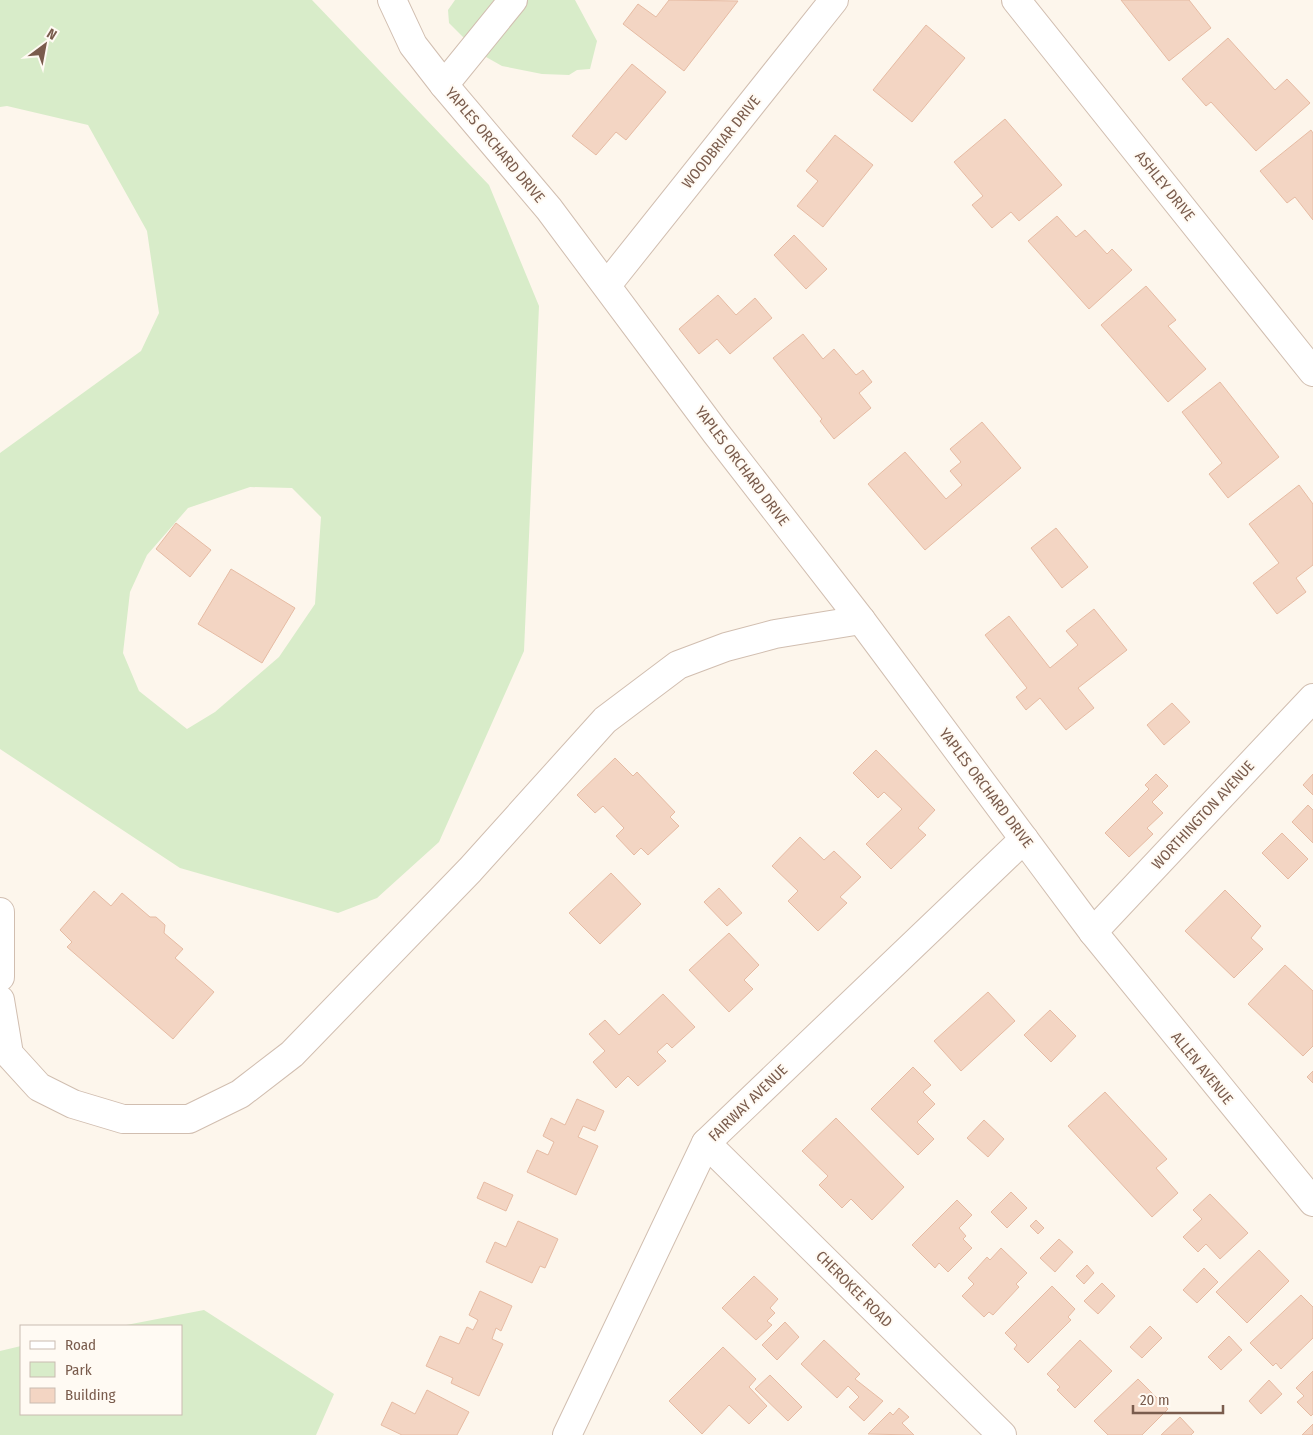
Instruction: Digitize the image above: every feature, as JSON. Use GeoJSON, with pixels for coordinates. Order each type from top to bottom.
{"type":"FeatureCollection","features":[{"type":"Feature","properties":{"kind":"street","name":"YAPLES ORCHARD DRIVE"},"geometry":{"type":"LineString","coordinates":[[392,0],[413,45],[444,85],[543,202],[607,285],[716,433],[861,620],[1093,932]]}},
{"type":"Feature","properties":{"kind":"street"},"geometry":{"type":"LineString","coordinates":[[444,85],[513,0]]}},
{"type":"Feature","properties":{"kind":"street","name":"WOODBRIAR DRIVE"},"geometry":{"type":"LineString","coordinates":[[607,285],[834,0]]}},
{"type":"Feature","properties":{"kind":"street","name":"ASHLEY DRIVE"},"geometry":{"type":"LineString","coordinates":[[1016,0],[1313,372]]}},
{"type":"Feature","properties":{"kind":"street"},"geometry":{"type":"LineString","coordinates":[[0,1000],[9,1054],[39,1087],[73,1104],[123,1119],[188,1119],[240,1094],[292,1054],[470,870],[606,720],[670,671],[726,647],[775,634],[861,620]]}},
{"type":"Feature","properties":{"kind":"street","name":"WORTHINGTON AVENUE"},"geometry":{"type":"LineString","coordinates":[[1093,932],[1313,698]]}},
{"type":"Feature","properties":{"kind":"street","name":"FAIRWAY AVENUE"},"geometry":{"type":"LineString","coordinates":[[567,1435],[706,1143],[1024,840]]}},
{"type":"Feature","properties":{"kind":"street"},"geometry":{"type":"LineString","coordinates":[[0,912],[0,977]]}},
{"type":"Feature","properties":{"kind":"street","name":"ALLEN AVENUE"},"geometry":{"type":"LineString","coordinates":[[1093,932],[1313,1202]]}},
{"type":"Feature","properties":{"kind":"street","name":"CHEROKEE ROAD"},"geometry":{"type":"LineString","coordinates":[[706,1143],[1002,1435]]}},
{"type":"Feature","properties":{"kind":"green space"},"geometry":{"type":"Polygon","coordinates":[[[0,0],[312,0],[489,185],[539,306],[524,651],[439,842],[377,898],[338,913],[180,868],[0,749],[0,453],[141,351],[159,313],[147,231],[88,125],[7,106],[0,107],[0,0]],[[250,487],[188,508],[147,555],[130,592],[123,653],[139,691],[187,729],[215,712],[279,657],[315,604],[321,517],[292,488],[250,487]]]}},
{"type":"Feature","properties":{"kind":"green space"},"geometry":{"type":"Polygon","coordinates":[[[455,0],[575,0],[597,41],[590,69],[577,70],[569,75],[542,74],[502,66],[479,53],[449,23],[448,10],[455,0]]]}},
{"type":"Feature","properties":{"kind":"green space"},"geometry":{"type":"Polygon","coordinates":[[[204,1310],[334,1394],[316,1435],[0,1435],[0,1351],[20,1346],[20,1415],[182,1415],[182,1325],[126,1325],[204,1310]]]}},
{"type":"Feature","properties":{"kind":"building"},"geometry":{"type":"Polygon","coordinates":[[[669,0],[738,1],[684,71],[623,24],[638,4],[656,17],[669,0]]]}},
{"type":"Feature","properties":{"kind":"building"},"geometry":{"type":"Polygon","coordinates":[[[1121,0],[1189,0],[1211,28],[1169,61],[1121,0]]]}},
{"type":"Feature","properties":{"kind":"building"},"geometry":{"type":"Polygon","coordinates":[[[926,25],[965,58],[912,122],[873,90],[926,25]]]}},
{"type":"Feature","properties":{"kind":"building"},"geometry":{"type":"Polygon","coordinates":[[[1228,38],[1275,90],[1287,79],[1310,103],[1256,151],[1211,102],[1206,106],[1182,79],[1228,38]]]}},
{"type":"Feature","properties":{"kind":"building"},"geometry":{"type":"Polygon","coordinates":[[[632,64],[666,92],[626,140],[616,132],[596,155],[572,136],[632,64]]]}},
{"type":"Feature","properties":{"kind":"building"},"geometry":{"type":"Polygon","coordinates":[[[1005,119],[1062,185],[1019,221],[1011,212],[992,228],[972,205],[983,196],[954,162],[1005,119]]]}},
{"type":"Feature","properties":{"kind":"building"},"geometry":{"type":"Polygon","coordinates":[[[1311,130],[1313,133],[1313,220],[1295,197],[1287,203],[1260,171],[1311,130]]]}},
{"type":"Feature","properties":{"kind":"building"},"geometry":{"type":"Polygon","coordinates":[[[835,135],[873,165],[823,227],[797,206],[818,181],[806,171],[835,135]]]}},
{"type":"Feature","properties":{"kind":"building"},"geometry":{"type":"Polygon","coordinates":[[[1057,216],[1076,237],[1085,230],[1107,254],[1112,249],[1132,270],[1089,309],[1028,241],[1057,216]]]}},
{"type":"Feature","properties":{"kind":"building"},"geometry":{"type":"Polygon","coordinates":[[[794,235],[827,269],[806,289],[774,255],[794,235]]]}},
{"type":"Feature","properties":{"kind":"building"},"geometry":{"type":"Polygon","coordinates":[[[1146,286],[1176,320],[1168,326],[1206,369],[1168,402],[1101,325],[1146,286]]]}},
{"type":"Feature","properties":{"kind":"building"},"geometry":{"type":"Polygon","coordinates":[[[718,295],[736,315],[755,298],[772,318],[730,354],[717,339],[699,354],[679,329],[718,295]]]}},
{"type":"Feature","properties":{"kind":"building"},"geometry":{"type":"Polygon","coordinates":[[[803,334],[823,359],[834,349],[856,375],[863,370],[872,382],[859,393],[871,408],[834,439],[820,421],[822,419],[773,358],[803,334]]]}},
{"type":"Feature","properties":{"kind":"building"},"geometry":{"type":"Polygon","coordinates":[[[1220,382],[1279,457],[1228,498],[1209,474],[1222,463],[1182,412],[1220,382]]]}},
{"type":"Feature","properties":{"kind":"building"},"geometry":{"type":"Polygon","coordinates":[[[982,422],[1021,468],[925,550],[868,484],[905,452],[946,499],[962,485],[950,471],[961,462],[950,449],[982,422]]]}},
{"type":"Feature","properties":{"kind":"building"},"geometry":{"type":"Polygon","coordinates":[[[1299,485],[1313,504],[1313,565],[1296,578],[1306,592],[1277,614],[1253,583],[1279,563],[1249,524],[1299,485]]]}},
{"type":"Feature","properties":{"kind":"building"},"geometry":{"type":"Polygon","coordinates":[[[176,523],[211,550],[190,577],[156,549],[176,523]]]}},
{"type":"Feature","properties":{"kind":"building"},"geometry":{"type":"Polygon","coordinates":[[[1056,528],[1088,567],[1062,588],[1031,548],[1056,528]]]}},
{"type":"Feature","properties":{"kind":"building"},"geometry":{"type":"Polygon","coordinates":[[[231,569],[295,608],[262,663],[198,624],[231,569]]]}},
{"type":"Feature","properties":{"kind":"building"},"geometry":{"type":"Polygon","coordinates":[[[1094,609],[1127,650],[1078,688],[1094,708],[1066,730],[1040,698],[1026,710],[1016,697],[1027,688],[985,635],[1009,616],[1050,668],[1078,645],[1066,631],[1094,609]]]}},
{"type":"Feature","properties":{"kind":"building"},"geometry":{"type":"Polygon","coordinates":[[[1172,703],[1190,722],[1164,745],[1147,725],[1172,703]]]}},
{"type":"Feature","properties":{"kind":"building"},"geometry":{"type":"Polygon","coordinates":[[[876,750],[935,810],[918,828],[926,835],[891,869],[866,844],[902,809],[884,792],[878,798],[853,773],[876,750]]]}},
{"type":"Feature","properties":{"kind":"building"},"geometry":{"type":"Polygon","coordinates":[[[615,758],[633,776],[637,772],[675,812],[670,817],[679,826],[648,855],[641,848],[634,855],[616,836],[624,828],[603,806],[595,813],[577,795],[615,758]]]}},
{"type":"Feature","properties":{"kind":"building"},"geometry":{"type":"Polygon","coordinates":[[[1156,774],[1168,786],[1152,802],[1163,813],[1147,828],[1153,834],[1129,857],[1105,833],[1149,789],[1145,785],[1156,774]]]}},
{"type":"Feature","properties":{"kind":"building"},"geometry":{"type":"Polygon","coordinates":[[[1313,774],[1313,795],[1303,785],[1313,774]]]}},
{"type":"Feature","properties":{"kind":"building"},"geometry":{"type":"Polygon","coordinates":[[[1308,805],[1313,810],[1313,843],[1292,822],[1308,805]]]}},
{"type":"Feature","properties":{"kind":"building"},"geometry":{"type":"Polygon","coordinates":[[[1282,833],[1308,859],[1288,879],[1262,853],[1282,833]]]}},
{"type":"Feature","properties":{"kind":"building"},"geometry":{"type":"Polygon","coordinates":[[[800,837],[824,860],[834,851],[861,877],[840,897],[847,903],[818,931],[788,901],[798,891],[772,866],[800,837]]]}},
{"type":"Feature","properties":{"kind":"building"},"geometry":{"type":"Polygon","coordinates":[[[611,873],[641,904],[600,944],[569,913],[611,873]]]}},
{"type":"Feature","properties":{"kind":"building"},"geometry":{"type":"Polygon","coordinates":[[[719,888],[742,913],[727,926],[704,902],[719,888]]]}},
{"type":"Feature","properties":{"kind":"building"},"geometry":{"type":"Polygon","coordinates":[[[1225,890],[1261,926],[1251,938],[1263,949],[1234,978],[1185,931],[1225,890]]]}},
{"type":"Feature","properties":{"kind":"building"},"geometry":{"type":"Polygon","coordinates":[[[94,891],[111,906],[122,893],[150,917],[156,917],[165,925],[164,933],[183,949],[175,958],[214,992],[173,1039],[67,947],[72,942],[60,930],[94,891]]]}},
{"type":"Feature","properties":{"kind":"building"},"geometry":{"type":"Polygon","coordinates":[[[729,933],[759,965],[744,980],[753,989],[729,1012],[689,970],[729,933]]]}},
{"type":"Feature","properties":{"kind":"building"},"geometry":{"type":"Polygon","coordinates":[[[1285,965],[1313,991],[1313,1046],[1303,1056],[1248,1004],[1285,965]]]}},
{"type":"Feature","properties":{"kind":"building"},"geometry":{"type":"Polygon","coordinates":[[[988,992],[1015,1021],[961,1071],[934,1041],[988,992]]]}},
{"type":"Feature","properties":{"kind":"building"},"geometry":{"type":"Polygon","coordinates":[[[663,994],[695,1027],[672,1048],[667,1043],[657,1052],[666,1061],[638,1086],[628,1076],[616,1088],[593,1062],[605,1051],[589,1034],[605,1020],[619,1035],[663,994]]]}},
{"type":"Feature","properties":{"kind":"building"},"geometry":{"type":"Polygon","coordinates":[[[1050,1010],[1076,1036],[1051,1062],[1024,1035],[1050,1010]]]}},
{"type":"Feature","properties":{"kind":"building"},"geometry":{"type":"Polygon","coordinates":[[[913,1067],[931,1085],[923,1092],[935,1104],[917,1122],[934,1139],[918,1155],[871,1109],[913,1067]]]}},
{"type":"Feature","properties":{"kind":"building"},"geometry":{"type":"Polygon","coordinates":[[[1313,1071],[1313,1083],[1307,1077],[1313,1071]]]}},
{"type":"Feature","properties":{"kind":"building"},"geometry":{"type":"Polygon","coordinates":[[[1105,1092],[1167,1159],[1156,1168],[1178,1193],[1152,1217],[1068,1126],[1105,1092]]]}},
{"type":"Feature","properties":{"kind":"building"},"geometry":{"type":"Polygon","coordinates":[[[577,1099],[604,1111],[595,1131],[583,1126],[578,1137],[598,1146],[576,1195],[527,1172],[537,1150],[548,1155],[554,1142],[543,1136],[551,1118],[565,1125],[577,1099]]]}},
{"type":"Feature","properties":{"kind":"building"},"geometry":{"type":"Polygon","coordinates":[[[836,1118],[904,1187],[872,1220],[851,1199],[842,1208],[819,1185],[828,1176],[802,1151],[836,1118]]]}},
{"type":"Feature","properties":{"kind":"building"},"geometry":{"type":"Polygon","coordinates":[[[984,1120],[1004,1139],[988,1157],[967,1138],[984,1120]]]}},
{"type":"Feature","properties":{"kind":"building"},"geometry":{"type":"Polygon","coordinates":[[[484,1182],[513,1195],[506,1211],[477,1198],[484,1182]]]}},
{"type":"Feature","properties":{"kind":"building"},"geometry":{"type":"Polygon","coordinates":[[[1011,1192],[1027,1208],[1007,1228],[991,1212],[1011,1192]]]}},
{"type":"Feature","properties":{"kind":"building"},"geometry":{"type":"Polygon","coordinates":[[[1210,1194],[1248,1233],[1220,1259],[1206,1244],[1198,1252],[1183,1237],[1202,1219],[1193,1210],[1210,1194]]]}},
{"type":"Feature","properties":{"kind":"building"},"geometry":{"type":"Polygon","coordinates":[[[957,1200],[972,1215],[959,1228],[966,1236],[963,1239],[972,1248],[948,1272],[939,1263],[935,1268],[912,1245],[957,1200]]]}},
{"type":"Feature","properties":{"kind":"building"},"geometry":{"type":"Polygon","coordinates":[[[1036,1220],[1044,1228],[1038,1234],[1030,1226],[1036,1220]]]}},
{"type":"Feature","properties":{"kind":"building"},"geometry":{"type":"Polygon","coordinates":[[[518,1221],[558,1239],[545,1268],[540,1266],[532,1283],[486,1262],[495,1242],[506,1247],[518,1221]]]}},
{"type":"Feature","properties":{"kind":"building"},"geometry":{"type":"Polygon","coordinates":[[[1059,1239],[1073,1252],[1055,1272],[1040,1258],[1059,1239]]]}},
{"type":"Feature","properties":{"kind":"building"},"geometry":{"type":"Polygon","coordinates":[[[1001,1248],[1027,1273],[1016,1284],[1019,1287],[993,1315],[989,1312],[984,1317],[962,1296],[974,1284],[968,1278],[987,1257],[990,1260],[1001,1248]]]}},
{"type":"Feature","properties":{"kind":"building"},"geometry":{"type":"Polygon","coordinates":[[[1259,1250],[1289,1281],[1247,1323],[1216,1292],[1259,1250]]]}},
{"type":"Feature","properties":{"kind":"building"},"geometry":{"type":"Polygon","coordinates":[[[1087,1265],[1094,1273],[1084,1284],[1076,1276],[1087,1265]]]}},
{"type":"Feature","properties":{"kind":"building"},"geometry":{"type":"Polygon","coordinates":[[[1204,1268],[1218,1282],[1197,1303],[1183,1290],[1204,1268]]]}},
{"type":"Feature","properties":{"kind":"building"},"geometry":{"type":"Polygon","coordinates":[[[754,1276],[778,1299],[770,1308],[775,1313],[767,1321],[772,1325],[756,1340],[722,1308],[754,1276]]]}},
{"type":"Feature","properties":{"kind":"building"},"geometry":{"type":"Polygon","coordinates":[[[1102,1283],[1115,1296],[1098,1314],[1084,1301],[1102,1283]]]}},
{"type":"Feature","properties":{"kind":"building"},"geometry":{"type":"Polygon","coordinates":[[[1052,1286],[1075,1309],[1068,1317],[1071,1320],[1028,1363],[1014,1349],[1017,1345],[1005,1333],[1052,1286]]]}},
{"type":"Feature","properties":{"kind":"building"},"geometry":{"type":"Polygon","coordinates":[[[480,1291],[512,1306],[501,1331],[496,1328],[492,1339],[503,1344],[479,1396],[451,1383],[453,1378],[426,1366],[440,1336],[459,1344],[467,1327],[473,1330],[478,1320],[469,1315],[480,1291]]]}},
{"type":"Feature","properties":{"kind":"building"},"geometry":{"type":"Polygon","coordinates":[[[1301,1295],[1313,1307],[1313,1338],[1281,1369],[1276,1363],[1273,1366],[1250,1343],[1301,1295]]]}},
{"type":"Feature","properties":{"kind":"building"},"geometry":{"type":"Polygon","coordinates":[[[785,1322],[799,1337],[777,1360],[762,1345],[785,1322]]]}},
{"type":"Feature","properties":{"kind":"building"},"geometry":{"type":"Polygon","coordinates":[[[1150,1326],[1162,1338],[1142,1358],[1130,1347],[1150,1326]]]}},
{"type":"Feature","properties":{"kind":"building"},"geometry":{"type":"Polygon","coordinates":[[[1229,1336],[1242,1350],[1221,1370],[1208,1357],[1229,1336]]]}},
{"type":"Feature","properties":{"kind":"building"},"geometry":{"type":"Polygon","coordinates":[[[824,1340],[860,1374],[855,1379],[883,1401],[864,1421],[849,1407],[859,1397],[848,1386],[837,1398],[801,1364],[824,1340]]]}},
{"type":"Feature","properties":{"kind":"building"},"geometry":{"type":"Polygon","coordinates":[[[1080,1340],[1112,1371],[1075,1408],[1057,1390],[1060,1387],[1047,1374],[1080,1340]]]}},
{"type":"Feature","properties":{"kind":"building"},"geometry":{"type":"Polygon","coordinates":[[[723,1347],[756,1379],[749,1387],[767,1406],[749,1424],[729,1405],[702,1434],[669,1401],[723,1347]]]}},
{"type":"Feature","properties":{"kind":"building"},"geometry":{"type":"Polygon","coordinates":[[[1313,1371],[1313,1414],[1311,1416],[1297,1402],[1304,1396],[1296,1388],[1313,1371]]]}},
{"type":"Feature","properties":{"kind":"building"},"geometry":{"type":"Polygon","coordinates":[[[770,1375],[802,1407],[788,1421],[755,1389],[770,1375]]]}},
{"type":"Feature","properties":{"kind":"building"},"geometry":{"type":"Polygon","coordinates":[[[1138,1379],[1168,1409],[1142,1435],[1108,1435],[1094,1421],[1138,1379]]]}},
{"type":"Feature","properties":{"kind":"building"},"geometry":{"type":"Polygon","coordinates":[[[1269,1380],[1282,1394],[1261,1414],[1249,1401],[1269,1380]]]}},
{"type":"Feature","properties":{"kind":"building"},"geometry":{"type":"Polygon","coordinates":[[[427,1390],[469,1412],[457,1435],[402,1435],[381,1425],[392,1402],[415,1414],[427,1390]]]}},
{"type":"Feature","properties":{"kind":"building"},"geometry":{"type":"Polygon","coordinates":[[[899,1408],[909,1417],[902,1423],[914,1435],[868,1434],[890,1412],[893,1415],[899,1408]]]}},
{"type":"Feature","properties":{"kind":"building"},"geometry":{"type":"Polygon","coordinates":[[[1180,1417],[1194,1432],[1191,1435],[1161,1435],[1180,1417]]]}},
{"type":"Feature","properties":{"kind":"building"},"geometry":{"type":"Polygon","coordinates":[[[1313,1424],[1313,1435],[1302,1435],[1313,1424]]]}}]}
